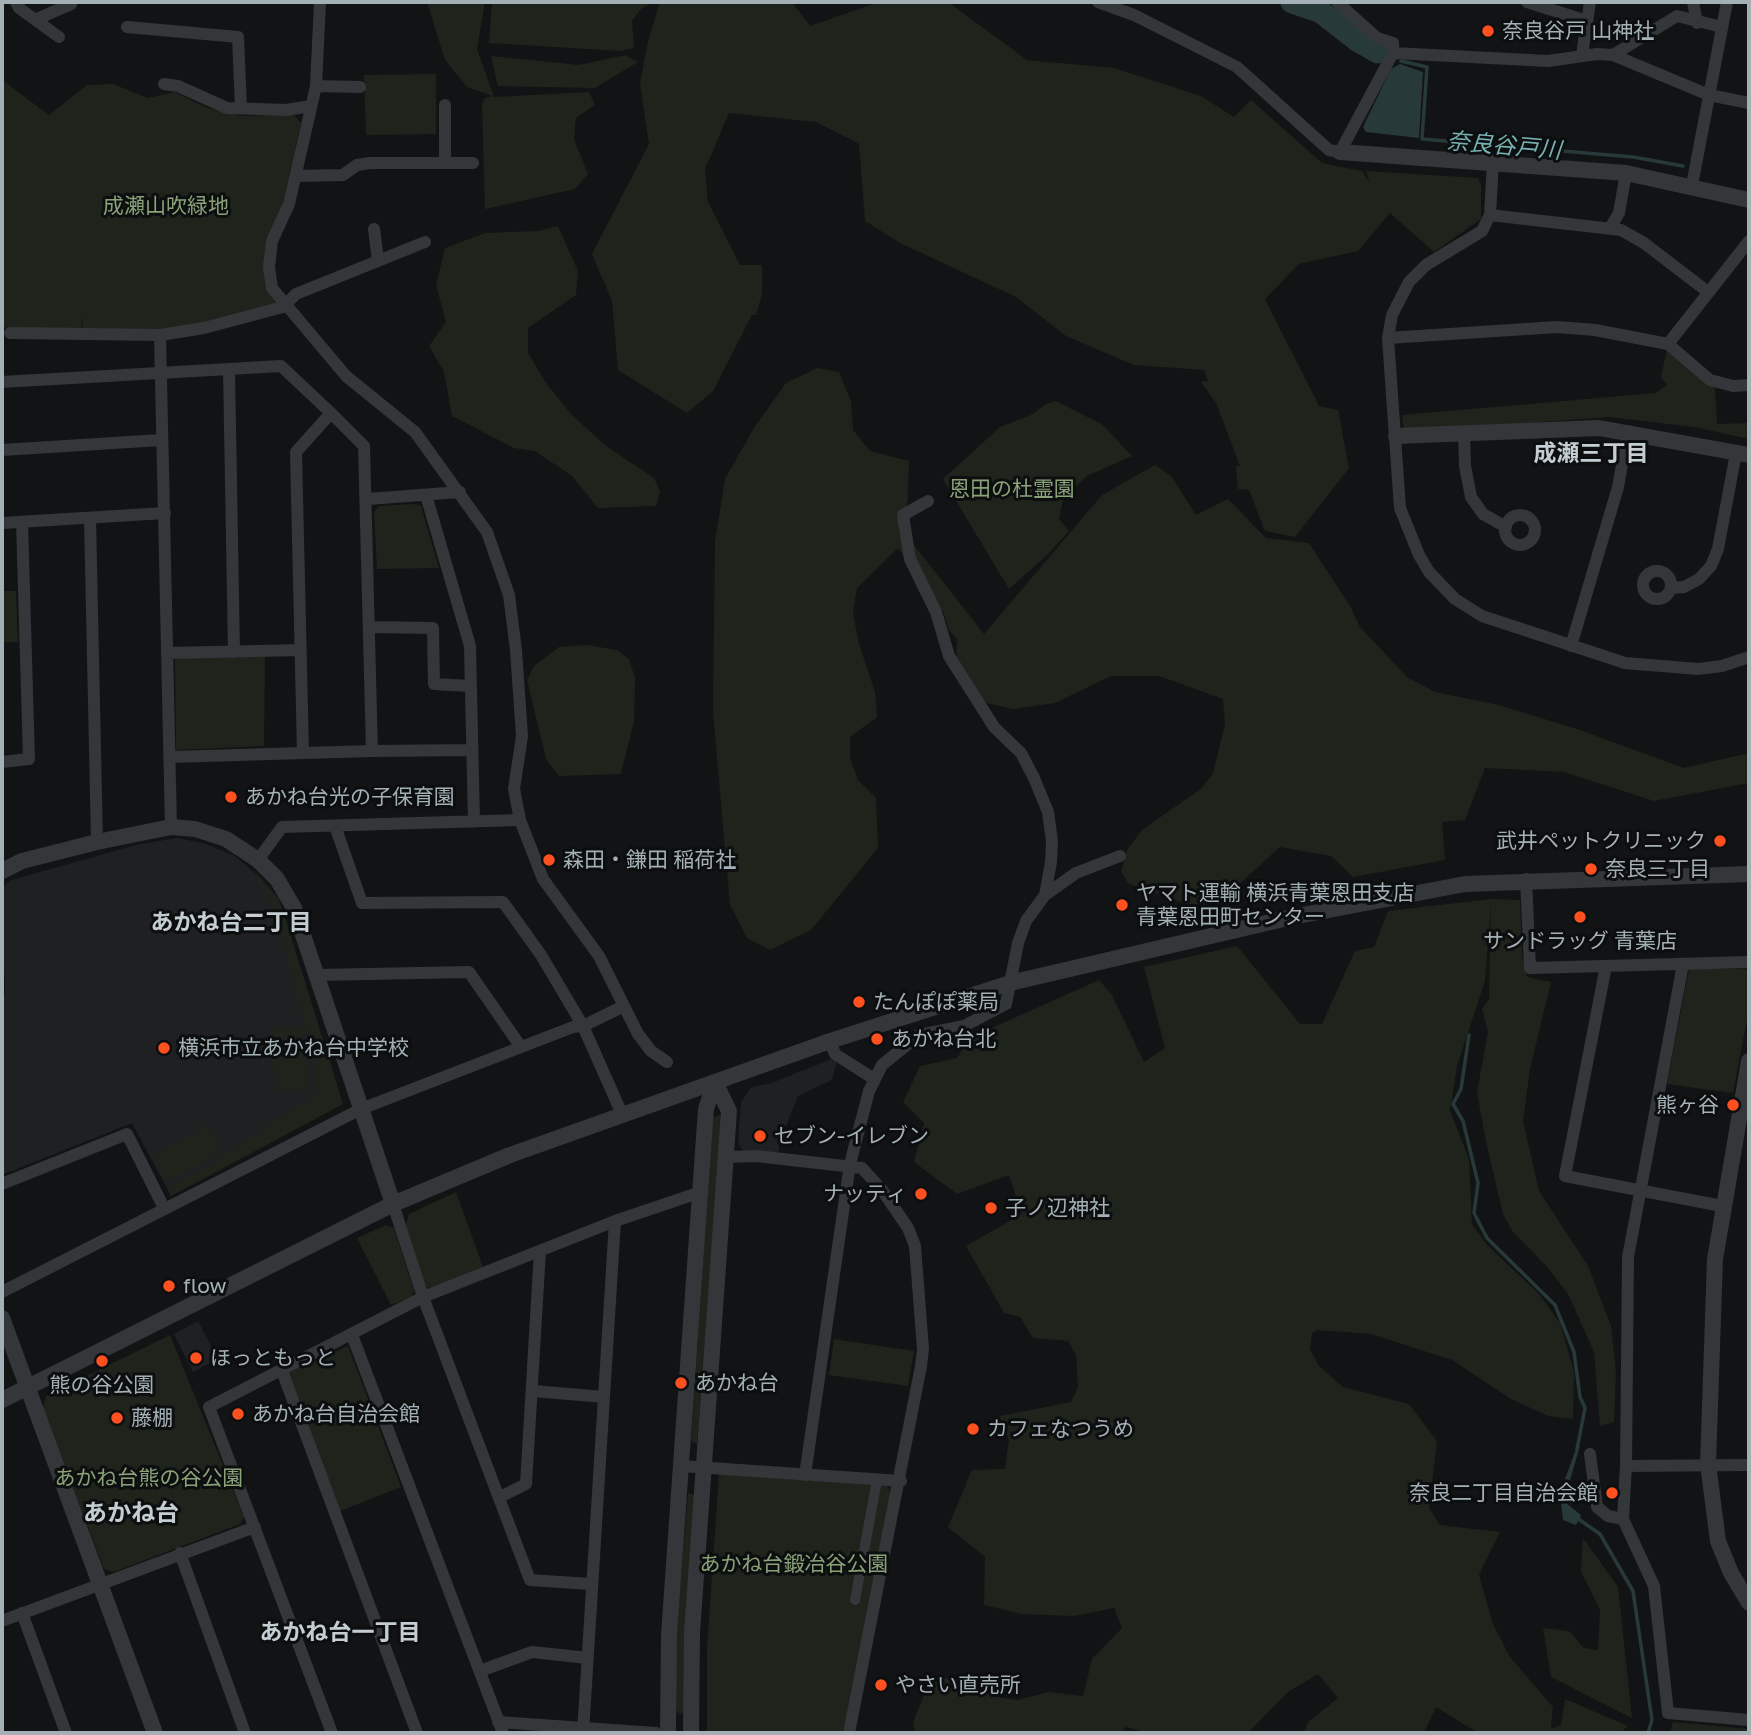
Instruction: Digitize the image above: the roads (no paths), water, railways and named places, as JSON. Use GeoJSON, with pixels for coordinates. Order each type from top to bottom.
{"type":"FeatureCollection","features":[{"type":"Feature","properties":{"kind":"street"},"geometry":{"type":"LineString","coordinates":[[16,2],[19,8],[60,37]]}},
{"type":"Feature","properties":{"kind":"street"},"geometry":{"type":"LineString","coordinates":[[320,2],[316,86],[289,204],[272,241],[269,267],[272,288],[346,376],[415,432],[487,532],[509,595],[521,713],[522,736],[514,789],[520,820],[543,878],[599,956],[613,980],[622,1007],[651,1051],[667,1062]]}},
{"type":"Feature","properties":{"kind":"street"},"geometry":{"type":"LineString","coordinates":[[1098,2],[1135,15],[1237,67],[1329,149],[1340,152],[1626,173],[1692,185],[1749,200]]}},
{"type":"Feature","properties":{"kind":"street"},"geometry":{"type":"LineString","coordinates":[[1337,2],[1377,38],[1393,43],[1392,53],[1340,152]]}},
{"type":"Feature","properties":{"kind":"street"},"geometry":{"type":"LineString","coordinates":[[1527,2],[1587,21]]}},
{"type":"Feature","properties":{"kind":"street"},"geometry":{"type":"LineString","coordinates":[[1582,55],[1590,2]]}},
{"type":"Feature","properties":{"kind":"street"},"geometry":{"type":"LineString","coordinates":[[1693,2],[1698,23]]}},
{"type":"Feature","properties":{"kind":"street"},"geometry":{"type":"LineString","coordinates":[[1692,185],[1727,2]]}},
{"type":"Feature","properties":{"kind":"street"},"geometry":{"type":"LineString","coordinates":[[37,19],[71,4]]}},
{"type":"Feature","properties":{"kind":"street"},"geometry":{"type":"LineString","coordinates":[[1613,55],[1677,16],[1721,27]]}},
{"type":"Feature","properties":{"kind":"street"},"geometry":{"type":"LineString","coordinates":[[127,27],[238,37],[241,108]]}},
{"type":"Feature","properties":{"kind":"street"},"geometry":{"type":"LineString","coordinates":[[1392,53],[1548,61],[1582,55],[1613,55],[1709,95],[1749,103]]}},
{"type":"Feature","properties":{"kind":"street"},"geometry":{"type":"LineString","coordinates":[[164,84],[178,86],[227,108],[286,110],[311,106]]}},
{"type":"Feature","properties":{"kind":"street"},"geometry":{"type":"LineString","coordinates":[[316,86],[360,88]]}},
{"type":"Feature","properties":{"kind":"street"},"geometry":{"type":"LineString","coordinates":[[445,105],[445,163]]}},
{"type":"Feature","properties":{"kind":"street"},"geometry":{"type":"LineString","coordinates":[[1493,162],[1490,215],[1482,231],[1473,240],[1426,265],[1409,282],[1392,316],[1388,338],[1400,508],[1429,572],[1455,599],[1482,616],[1633,664],[1666,669],[1722,666],[1749,657]]}},
{"type":"Feature","properties":{"kind":"street"},"geometry":{"type":"LineString","coordinates":[[296,176],[342,175],[357,165],[370,163],[473,163]]}},
{"type":"Feature","properties":{"kind":"street"},"geometry":{"type":"LineString","coordinates":[[1610,228],[1619,213],[1626,173]]}},
{"type":"Feature","properties":{"kind":"street"},"geometry":{"type":"LineString","coordinates":[[1490,215],[1610,228],[1633,235],[1709,292]]}},
{"type":"Feature","properties":{"kind":"street"},"geometry":{"type":"LineString","coordinates":[[374,229],[377,261]]}},
{"type":"Feature","properties":{"kind":"street"},"geometry":{"type":"LineString","coordinates":[[1668,344],[1749,240]]}},
{"type":"Feature","properties":{"kind":"street"},"geometry":{"type":"LineString","coordinates":[[10,333],[160,335],[259,315],[287,304],[296,294],[425,243]]}},
{"type":"Feature","properties":{"kind":"street"},"geometry":{"type":"LineString","coordinates":[[1388,338],[1557,327],[1595,330],[1668,344],[1710,380],[1733,386],[1749,385]]}},
{"type":"Feature","properties":{"kind":"street"},"geometry":{"type":"LineString","coordinates":[[160,335],[171,827]]}},
{"type":"Feature","properties":{"kind":"street"},"geometry":{"type":"LineString","coordinates":[[2,382],[281,366],[331,413],[364,446],[368,499],[372,751]]}},
{"type":"Feature","properties":{"kind":"street"},"geometry":{"type":"LineString","coordinates":[[229,370],[234,652]]}},
{"type":"Feature","properties":{"kind":"street"},"geometry":{"type":"LineString","coordinates":[[303,753],[296,452],[331,413]]}},
{"type":"Feature","properties":{"kind":"street"},"geometry":{"type":"LineString","coordinates":[[1396,436],[1584,427],[1628,431],[1742,454],[1718,549],[1711,566],[1699,579],[1684,587],[1671,588]]}},
{"type":"Feature","properties":{"kind":"street"},"geometry":{"type":"LineString","coordinates":[[1570,646],[1618,487],[1628,431]]}},
{"type":"Feature","properties":{"kind":"street"},"geometry":{"type":"LineString","coordinates":[[1464,434],[1465,466],[1471,497],[1483,514],[1506,527]]}},
{"type":"Feature","properties":{"kind":"street"},"geometry":{"type":"LineString","coordinates":[[2,450],[161,440]]}},
{"type":"Feature","properties":{"kind":"street"},"geometry":{"type":"LineString","coordinates":[[368,499],[460,492]]}},
{"type":"Feature","properties":{"kind":"street"},"geometry":{"type":"LineString","coordinates":[[425,495],[470,646],[474,822]]}},
{"type":"Feature","properties":{"kind":"street"},"geometry":{"type":"LineString","coordinates":[[928,501],[902,515],[910,559],[936,611],[949,656],[994,727],[1021,753],[1039,789],[1048,812],[1052,841],[1045,895]]}},
{"type":"Feature","properties":{"kind":"street"},"geometry":{"type":"LineString","coordinates":[[2,523],[164,513]]}},
{"type":"Feature","properties":{"kind":"street"},"geometry":{"type":"LineString","coordinates":[[90,518],[97,842]]}},
{"type":"Feature","properties":{"kind":"street"},"geometry":{"type":"LineString","coordinates":[[2,762],[29,760],[22,522]]}},
{"type":"Feature","properties":{"kind":"street"},"geometry":{"type":"LineString","coordinates":[[370,627],[433,628],[434,684],[470,686]]}},
{"type":"Feature","properties":{"kind":"street"},"geometry":{"type":"LineString","coordinates":[[167,653],[301,650]]}},
{"type":"Feature","properties":{"kind":"street"},"geometry":{"type":"LineString","coordinates":[[170,757],[472,750]]}},
{"type":"Feature","properties":{"kind":"street"},"geometry":{"type":"LineString","coordinates":[[258,860],[282,827],[520,820]]}},
{"type":"Feature","properties":{"kind":"street"},"geometry":{"type":"LineString","coordinates":[[335,826],[362,903],[503,902],[541,955],[583,1026],[622,1114]]}},
{"type":"Feature","properties":{"kind":"street"},"geometry":{"type":"LineString","coordinates":[[2,871],[22,861],[171,827],[203,831],[226,839],[258,860],[277,879],[294,908],[423,1297],[530,1580],[590,1584]]}},
{"type":"Feature","properties":{"kind":"street"},"geometry":{"type":"LineString","coordinates":[[805,1475],[850,1164],[860,1115],[874,1079],[882,1065],[919,1035],[964,1026],[1001,1009],[1010,998],[1010,983],[1026,921],[1045,895],[1076,873],[1120,856]]}},
{"type":"Feature","properties":{"kind":"street"},"geometry":{"type":"LineString","coordinates":[[2,1400],[393,1204],[510,1155],[830,1041],[1010,983],[1384,897],[1465,884],[1526,879],[1749,874]]}},
{"type":"Feature","properties":{"kind":"street"},"geometry":{"type":"LineString","coordinates":[[1526,879],[1530,968],[1749,962]]}},
{"type":"Feature","properties":{"kind":"street"},"geometry":{"type":"LineString","coordinates":[[1682,964],[1628,1257],[1623,1520],[1654,1586],[1668,1713],[1749,1720]]}},
{"type":"Feature","properties":{"kind":"street"},"geometry":{"type":"LineString","coordinates":[[1606,966],[1565,1176],[1722,1206]]}},
{"type":"Feature","properties":{"kind":"street"},"geometry":{"type":"LineString","coordinates":[[317,975],[469,972],[521,1047]]}},
{"type":"Feature","properties":{"kind":"street"},"geometry":{"type":"LineString","coordinates":[[2,1292],[361,1109],[573,1027],[583,1026],[622,1007]]}},
{"type":"Feature","properties":{"kind":"street"},"geometry":{"type":"LineString","coordinates":[[830,1041],[835,1054],[874,1079]]}},
{"type":"Feature","properties":{"kind":"street"},"geometry":{"type":"LineString","coordinates":[[1749,1061],[1722,1206],[1712,1293],[1707,1464],[1718,1541],[1731,1573],[1749,1603]]}},
{"type":"Feature","properties":{"kind":"street"},"geometry":{"type":"LineString","coordinates":[[691,1733],[692,1633],[729,1111],[715,1082]]}},
{"type":"Feature","properties":{"kind":"street"},"geometry":{"type":"LineString","coordinates":[[668,1733],[669,1635],[706,1109],[715,1082]]}},
{"type":"Feature","properties":{"kind":"street"},"geometry":{"type":"LineString","coordinates":[[2,1184],[127,1134],[164,1208]]}},
{"type":"Feature","properties":{"kind":"street"},"geometry":{"type":"LineString","coordinates":[[726,1157],[756,1156],[850,1164],[862,1168],[882,1190],[908,1228],[915,1246],[923,1349],[901,1481],[849,1733]]}},
{"type":"Feature","properties":{"kind":"street"},"geometry":{"type":"LineString","coordinates":[[332,1733],[209,1408],[423,1297],[615,1221],[701,1192]]}},
{"type":"Feature","properties":{"kind":"street"},"geometry":{"type":"LineString","coordinates":[[583,1730],[590,1584],[615,1221]]}},
{"type":"Feature","properties":{"kind":"street"},"geometry":{"type":"LineString","coordinates":[[500,1497],[526,1484],[540,1251]]}},
{"type":"Feature","properties":{"kind":"street"},"geometry":{"type":"LineString","coordinates":[[2,1318],[155,1733]]}},
{"type":"Feature","properties":{"kind":"street"},"geometry":{"type":"LineString","coordinates":[[352,1335],[501,1728],[656,1733]]}},
{"type":"Feature","properties":{"kind":"street"},"geometry":{"type":"LineString","coordinates":[[282,1371],[417,1733]]}},
{"type":"Feature","properties":{"kind":"street"},"geometry":{"type":"LineString","coordinates":[[533,1391],[604,1397]]}},
{"type":"Feature","properties":{"kind":"street"},"geometry":{"type":"LineString","coordinates":[[1590,1454],[1597,1507],[1608,1516],[1623,1520]]}},
{"type":"Feature","properties":{"kind":"street"},"geometry":{"type":"LineString","coordinates":[[1626,1466],[1749,1465]]}},
{"type":"Feature","properties":{"kind":"street"},"geometry":{"type":"LineString","coordinates":[[681,1466],[901,1481]]}},
{"type":"Feature","properties":{"kind":"street"},"geometry":{"type":"LineString","coordinates":[[855,1600],[877,1480]]}},
{"type":"Feature","properties":{"kind":"street"},"geometry":{"type":"LineString","coordinates":[[2,1621],[255,1527]]}},
{"type":"Feature","properties":{"kind":"street"},"geometry":{"type":"LineString","coordinates":[[180,1553],[245,1733]]}},
{"type":"Feature","properties":{"kind":"street"},"geometry":{"type":"LineString","coordinates":[[22,1613],[66,1733]]}},
{"type":"Feature","properties":{"kind":"street"},"geometry":{"type":"LineString","coordinates":[[480,1671],[532,1652],[588,1658]]}},
{"type":"Feature","properties":{"kind":"waterway"},"geometry":{"type":"LineString","coordinates":[[1292,2],[1321,12],[1357,40],[1378,52]]}},
{"type":"Feature","properties":{"kind":"waterway","name":"奈良谷戸川"},"geometry":{"type":"LineString","coordinates":[[1401,61],[1427,67],[1422,139],[1633,157],[1683,166]]}},
{"type":"Feature","properties":{"kind":"waterway"},"geometry":{"type":"LineString","coordinates":[[1469,1035],[1461,1089],[1453,1104],[1463,1121],[1478,1183],[1474,1213],[1487,1238],[1555,1305],[1574,1352],[1580,1397],[1585,1408],[1577,1449]]}},
{"type":"Feature","properties":{"kind":"waterway"},"geometry":{"type":"LineString","coordinates":[[1577,1518],[1600,1534],[1633,1591],[1652,1720],[1648,1733]]}},
{"type":"Feature","properties":{"kind":"place","name":"奈良谷戸 山神社"},"geometry":{"type":"Point","coordinates":[1488,31]}},
{"type":"Feature","properties":{"kind":"place","name":"あかね台光の子保育園"},"geometry":{"type":"Point","coordinates":[231,797]}},
{"type":"Feature","properties":{"kind":"place","name":"武井ペットクリニック"},"geometry":{"type":"Point","coordinates":[1720,841]}},
{"type":"Feature","properties":{"kind":"place","name":"森田・鎌田 稲荷社"},"geometry":{"type":"Point","coordinates":[549,860]}},
{"type":"Feature","properties":{"kind":"place","name":"奈良三丁目"},"geometry":{"type":"Point","coordinates":[1591,869]}},
{"type":"Feature","properties":{"kind":"place","name":"ヤマト運輸 横浜青葉恩田支店 青葉恩田町センター"},"geometry":{"type":"Point","coordinates":[1122,905]}},
{"type":"Feature","properties":{"kind":"place","name":"サンドラッグ 青葉店"},"geometry":{"type":"Point","coordinates":[1580,917]}},
{"type":"Feature","properties":{"kind":"place","name":"たんぽぽ薬局"},"geometry":{"type":"Point","coordinates":[859,1002]}},
{"type":"Feature","properties":{"kind":"place","name":"あかね台北"},"geometry":{"type":"Point","coordinates":[877,1039]}},
{"type":"Feature","properties":{"kind":"place","name":"横浜市立あかね台中学校"},"geometry":{"type":"Point","coordinates":[164,1048]}},
{"type":"Feature","properties":{"kind":"place","name":"熊ヶ谷"},"geometry":{"type":"Point","coordinates":[1733,1105]}},
{"type":"Feature","properties":{"kind":"place","name":"セブン-イレブン"},"geometry":{"type":"Point","coordinates":[760,1136]}},
{"type":"Feature","properties":{"kind":"place","name":"ナッティ"},"geometry":{"type":"Point","coordinates":[921,1194]}},
{"type":"Feature","properties":{"kind":"place","name":"子ノ辺神社"},"geometry":{"type":"Point","coordinates":[991,1208]}},
{"type":"Feature","properties":{"kind":"place","name":"flow"},"geometry":{"type":"Point","coordinates":[169,1286]}},
{"type":"Feature","properties":{"kind":"place","name":"ほっともっと"},"geometry":{"type":"Point","coordinates":[196,1358]}},
{"type":"Feature","properties":{"kind":"place","name":"熊の谷公園"},"geometry":{"type":"Point","coordinates":[102,1361]}},
{"type":"Feature","properties":{"kind":"place","name":"あかね台"},"geometry":{"type":"Point","coordinates":[681,1383]}},
{"type":"Feature","properties":{"kind":"place","name":"あかね台自治会館"},"geometry":{"type":"Point","coordinates":[238,1414]}},
{"type":"Feature","properties":{"kind":"place","name":"藤棚"},"geometry":{"type":"Point","coordinates":[117,1418]}},
{"type":"Feature","properties":{"kind":"place","name":"カフェなつうめ"},"geometry":{"type":"Point","coordinates":[973,1429]}},
{"type":"Feature","properties":{"kind":"place","name":"奈良二丁目自治会館"},"geometry":{"type":"Point","coordinates":[1612,1493]}},
{"type":"Feature","properties":{"kind":"place","name":"やさい直売所"},"geometry":{"type":"Point","coordinates":[881,1685]}},
{"type":"Feature","properties":{"kind":"district","name":"成瀬三丁目"},"geometry":{"type":"Point","coordinates":[1591,454]}},
{"type":"Feature","properties":{"kind":"district","name":"あかね台二丁目"},"geometry":{"type":"Point","coordinates":[231,923]}},
{"type":"Feature","properties":{"kind":"district","name":"あかね台"},"geometry":{"type":"Point","coordinates":[131,1513]}},
{"type":"Feature","properties":{"kind":"district","name":"あかね台一丁目"},"geometry":{"type":"Point","coordinates":[340,1633]}},
{"type":"Feature","properties":{"kind":"park label","name":"成瀬山吹緑地"},"geometry":{"type":"Point","coordinates":[166,206]}},
{"type":"Feature","properties":{"kind":"park label","name":"恩田の杜霊園"},"geometry":{"type":"Point","coordinates":[1012,489]}},
{"type":"Feature","properties":{"kind":"park label","name":"あかね台熊の谷公園"},"geometry":{"type":"Point","coordinates":[149,1478]}},
{"type":"Feature","properties":{"kind":"park label","name":"あかね台鍛冶谷公園"},"geometry":{"type":"Point","coordinates":[794,1564]}}]}
